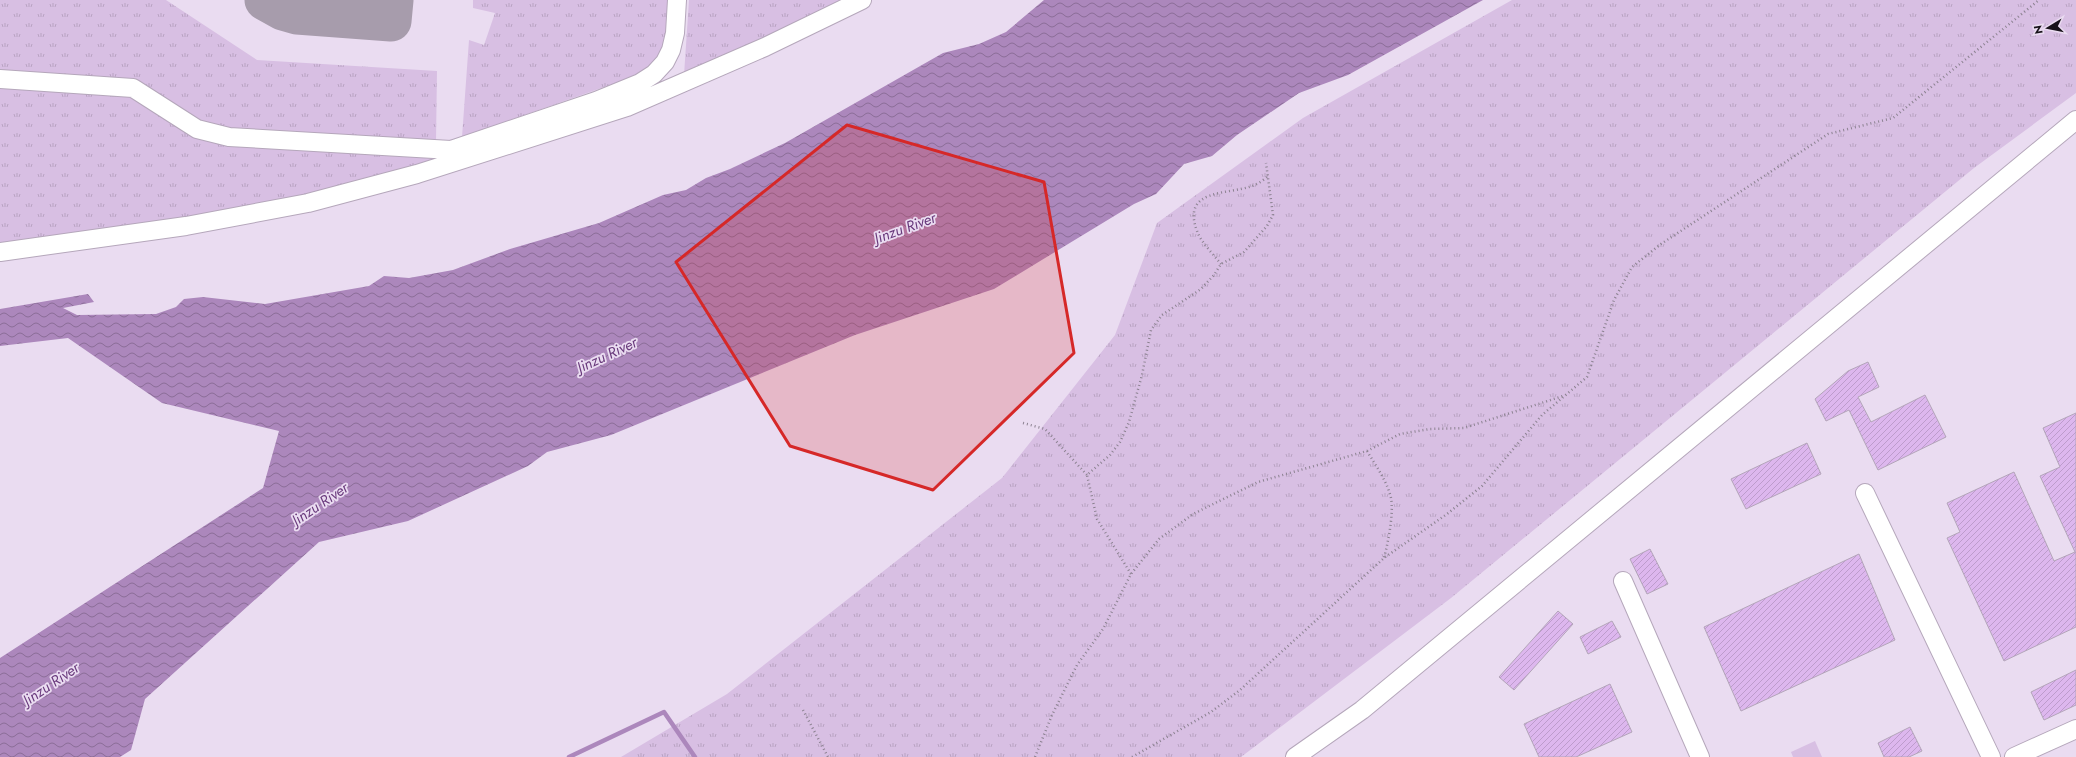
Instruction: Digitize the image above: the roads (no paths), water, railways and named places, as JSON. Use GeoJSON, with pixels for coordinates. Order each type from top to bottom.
{"type":"FeatureCollection","features":[{"type":"Feature","properties":{"kind":"street"},"geometry":{"type":"LineString","coordinates":[[0,79],[133,88],[197,129],[229,137],[451,150],[596,101],[645,80],[654,74],[665,62],[671,50],[675,33],[677,0]]}},
{"type":"Feature","properties":{"kind":"street"},"geometry":{"type":"LineString","coordinates":[[0,252],[186,226],[308,204],[417,174],[627,107],[765,47],[862,0]]}},
{"type":"Feature","properties":{"kind":"street"},"geometry":{"type":"LineString","coordinates":[[1294,757],[1362,710],[2076,120]]}},
{"type":"Feature","properties":{"kind":"street"},"geometry":{"type":"LineString","coordinates":[[1866,493],[1991,757]]}},
{"type":"Feature","properties":{"kind":"street"},"geometry":{"type":"LineString","coordinates":[[1622,581],[1700,757]]}},
{"type":"Feature","properties":{"kind":"street"},"geometry":{"type":"LineString","coordinates":[[2014,757],[2076,729]]}},
{"type":"Feature","properties":{"kind":"water","name":"Jinzu River"},"geometry":{"type":"Polygon","coordinates":[[[1044,0],[1483,0],[1348,75],[1299,93],[1237,135],[1212,156],[1184,164],[1156,194],[1134,204],[994,289],[855,335],[611,435],[547,452],[528,466],[408,521],[319,542],[145,699],[131,750],[120,757],[0,757],[0,658],[263,488],[279,431],[162,403],[68,338],[0,346],[0,309],[88,294],[94,302],[63,308],[77,315],[156,314],[176,307],[184,299],[203,297],[265,304],[369,286],[384,276],[409,278],[453,270],[510,249],[599,223],[663,195],[686,190],[706,178],[730,169],[785,143],[943,53],[979,44],[1006,32],[1044,0]]]}},
{"type":"Feature","properties":{"kind":"waterway"},"geometry":{"type":"LineString","coordinates":[[569,757],[664,712],[695,757]]}}]}
